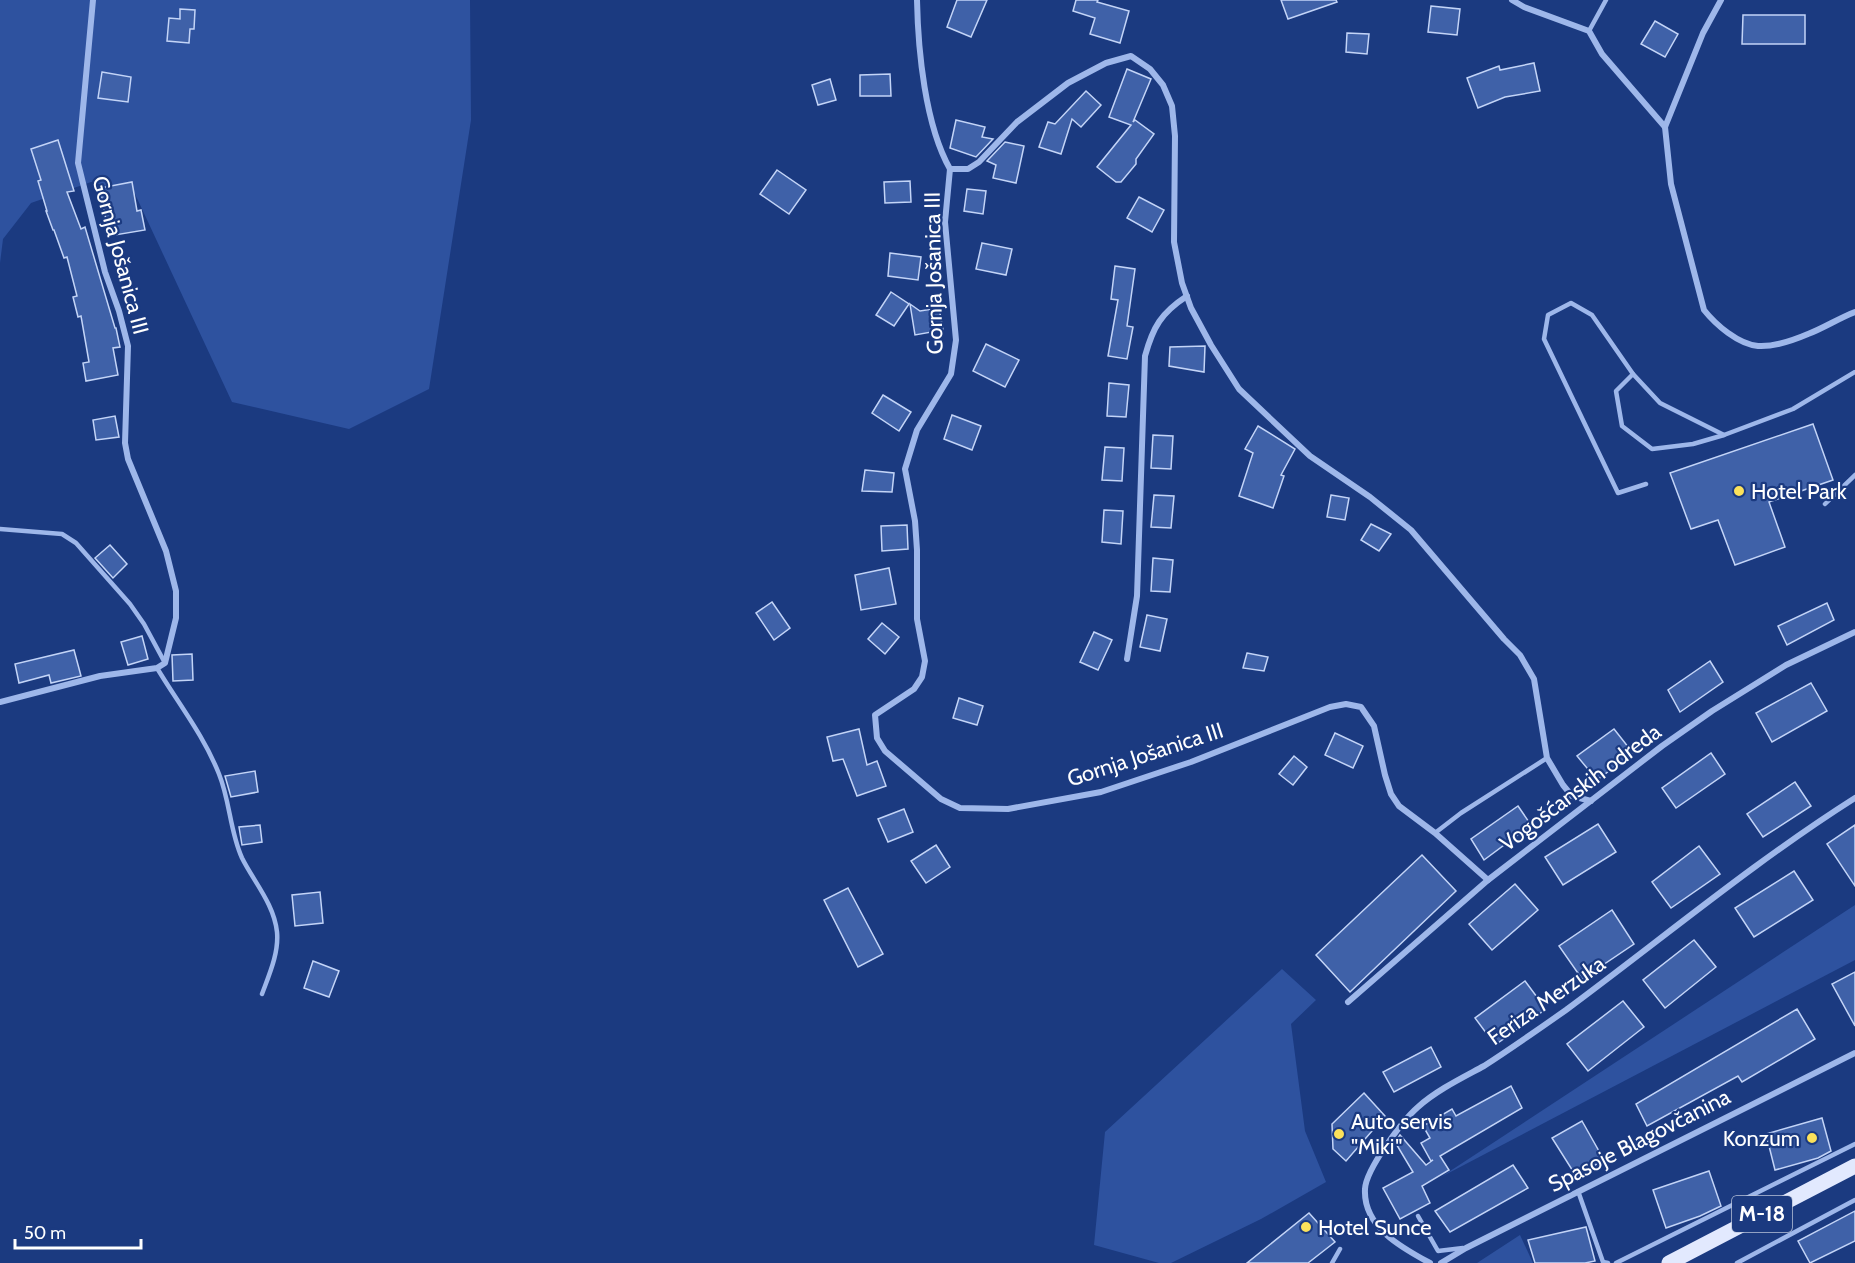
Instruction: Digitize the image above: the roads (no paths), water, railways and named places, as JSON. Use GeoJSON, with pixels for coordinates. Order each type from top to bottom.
{"type":"FeatureCollection","features":[{"type":"Feature","properties":{"kind":"main road","name":"M-18"},"geometry":{"type":"LineString","coordinates":[[1669,1263],[1855,1166]]}},
{"type":"Feature","properties":{"kind":"street","name":"Gornja Jošanica III"},"geometry":{"type":"LineString","coordinates":[[93,0],[78,163],[105,272],[120,311],[128,346],[125,443],[128,459],[166,551],[176,591],[176,618],[165,663]]}},
{"type":"Feature","properties":{"kind":"street","name":"Gornja Jošanica III"},"geometry":{"type":"LineString","coordinates":[[917,0],[918,35],[929,112],[942,155],[950,169],[945,222],[956,340],[951,374],[917,430],[905,469],[915,521],[917,619],[925,661],[922,677],[914,689],[875,715],[877,738],[885,751],[941,799],[960,808],[1008,809],[1101,792],[1191,762],[1330,707],[1346,704],[1361,707],[1374,726],[1385,775],[1391,794],[1399,806],[1435,833],[1488,880]]}},
{"type":"Feature","properties":{"kind":"street"},"geometry":{"type":"LineString","coordinates":[[1512,0],[1524,7],[1589,31],[1602,54],[1665,127]]}},
{"type":"Feature","properties":{"kind":"street"},"geometry":{"type":"LineString","coordinates":[[1722,0],[1703,33],[1665,127],[1671,184],[1704,310],[1714,323],[1736,337],[1758,346],[1810,334],[1855,312]]}},
{"type":"Feature","properties":{"kind":"street","name":"Gornja Jošanica III"},"geometry":{"type":"LineString","coordinates":[[950,169],[968,169],[979,162],[1017,122],[1068,83],[1106,63],[1131,56],[1150,69],[1163,85],[1172,106],[1175,136],[1174,242],[1182,283],[1191,308],[1210,345],[1239,389],[1310,456],[1370,497],[1411,530],[1520,655],[1534,679],[1547,758],[1572,796],[1591,801]]}},
{"type":"Feature","properties":{"kind":"street"},"geometry":{"type":"LineString","coordinates":[[1127,659],[1137,596],[1145,356],[1151,334],[1161,316],[1187,296]]}},
{"type":"Feature","properties":{"kind":"street","name":"Vogošćanskih odreda"},"geometry":{"type":"LineString","coordinates":[[1348,1002],[1488,880],[1662,747],[1712,711],[1786,665],[1855,632]]}},
{"type":"Feature","properties":{"kind":"street"},"geometry":{"type":"LineString","coordinates":[[0,702],[100,676],[157,668],[165,663]]}},
{"type":"Feature","properties":{"kind":"street","name":"Feriza Merzuka"},"geometry":{"type":"LineString","coordinates":[[1430,1263],[1391,1240],[1374,1222],[1366,1201],[1365,1188],[1370,1173],[1401,1124],[1420,1105],[1502,1055],[1565,1011],[1807,829],[1855,798]]}},
{"type":"Feature","properties":{"kind":"street","name":"Spasoje Blagovčanina"},"geometry":{"type":"LineString","coordinates":[[1441,1263],[1578,1191],[1855,1053]]}},
{"type":"Feature","properties":{"kind":"lane"},"geometry":{"type":"LineString","coordinates":[[1589,31],[1606,0]]}},
{"type":"Feature","properties":{"kind":"lane"},"geometry":{"type":"LineString","coordinates":[[1646,484],[1617,493],[1544,339],[1548,315],[1571,303],[1592,315],[1633,374],[1660,404],[1724,435]]}},
{"type":"Feature","properties":{"kind":"lane"},"geometry":{"type":"LineString","coordinates":[[1633,374],[1616,391],[1622,426],[1652,449],[1693,444],[1724,435],[1792,409],[1855,372]]}},
{"type":"Feature","properties":{"kind":"lane"},"geometry":{"type":"LineString","coordinates":[[1825,504],[1855,475]]}},
{"type":"Feature","properties":{"kind":"lane"},"geometry":{"type":"LineString","coordinates":[[0,529],[62,534],[76,543],[130,604],[144,624],[165,663]]}},
{"type":"Feature","properties":{"kind":"lane"},"geometry":{"type":"LineString","coordinates":[[157,668],[194,724],[220,775],[236,842],[273,916],[277,932],[275,954],[262,994]]}},
{"type":"Feature","properties":{"kind":"lane"},"geometry":{"type":"LineString","coordinates":[[1435,833],[1485,797],[1547,758]]}},
{"type":"Feature","properties":{"kind":"lane"},"geometry":{"type":"LineString","coordinates":[[1616,1263],[1855,1144]]}},
{"type":"Feature","properties":{"kind":"lane"},"geometry":{"type":"LineString","coordinates":[[1578,1191],[1604,1262],[1608,1263]]}},
{"type":"Feature","properties":{"kind":"lane"},"geometry":{"type":"LineString","coordinates":[[1737,1263],[1855,1200]]}},
{"type":"Feature","properties":{"kind":"lane"},"geometry":{"type":"LineString","coordinates":[[1418,1216],[1438,1251],[1466,1248]]}},
{"type":"Feature","properties":{"kind":"lane"},"geometry":{"type":"LineString","coordinates":[[1332,1263],[1340,1249]]}},
{"type":"Feature","properties":{"kind":"place","name":"Hotel Park"},"geometry":{"type":"Point","coordinates":[1739,491]}},
{"type":"Feature","properties":{"kind":"place","name":"Auto servis \"Miki\""},"geometry":{"type":"Point","coordinates":[1339,1134]}},
{"type":"Feature","properties":{"kind":"place","name":"Konzum"},"geometry":{"type":"Point","coordinates":[1812,1138]}},
{"type":"Feature","properties":{"kind":"place","name":"Hotel Sunce"},"geometry":{"type":"Point","coordinates":[1306,1227]}}]}
